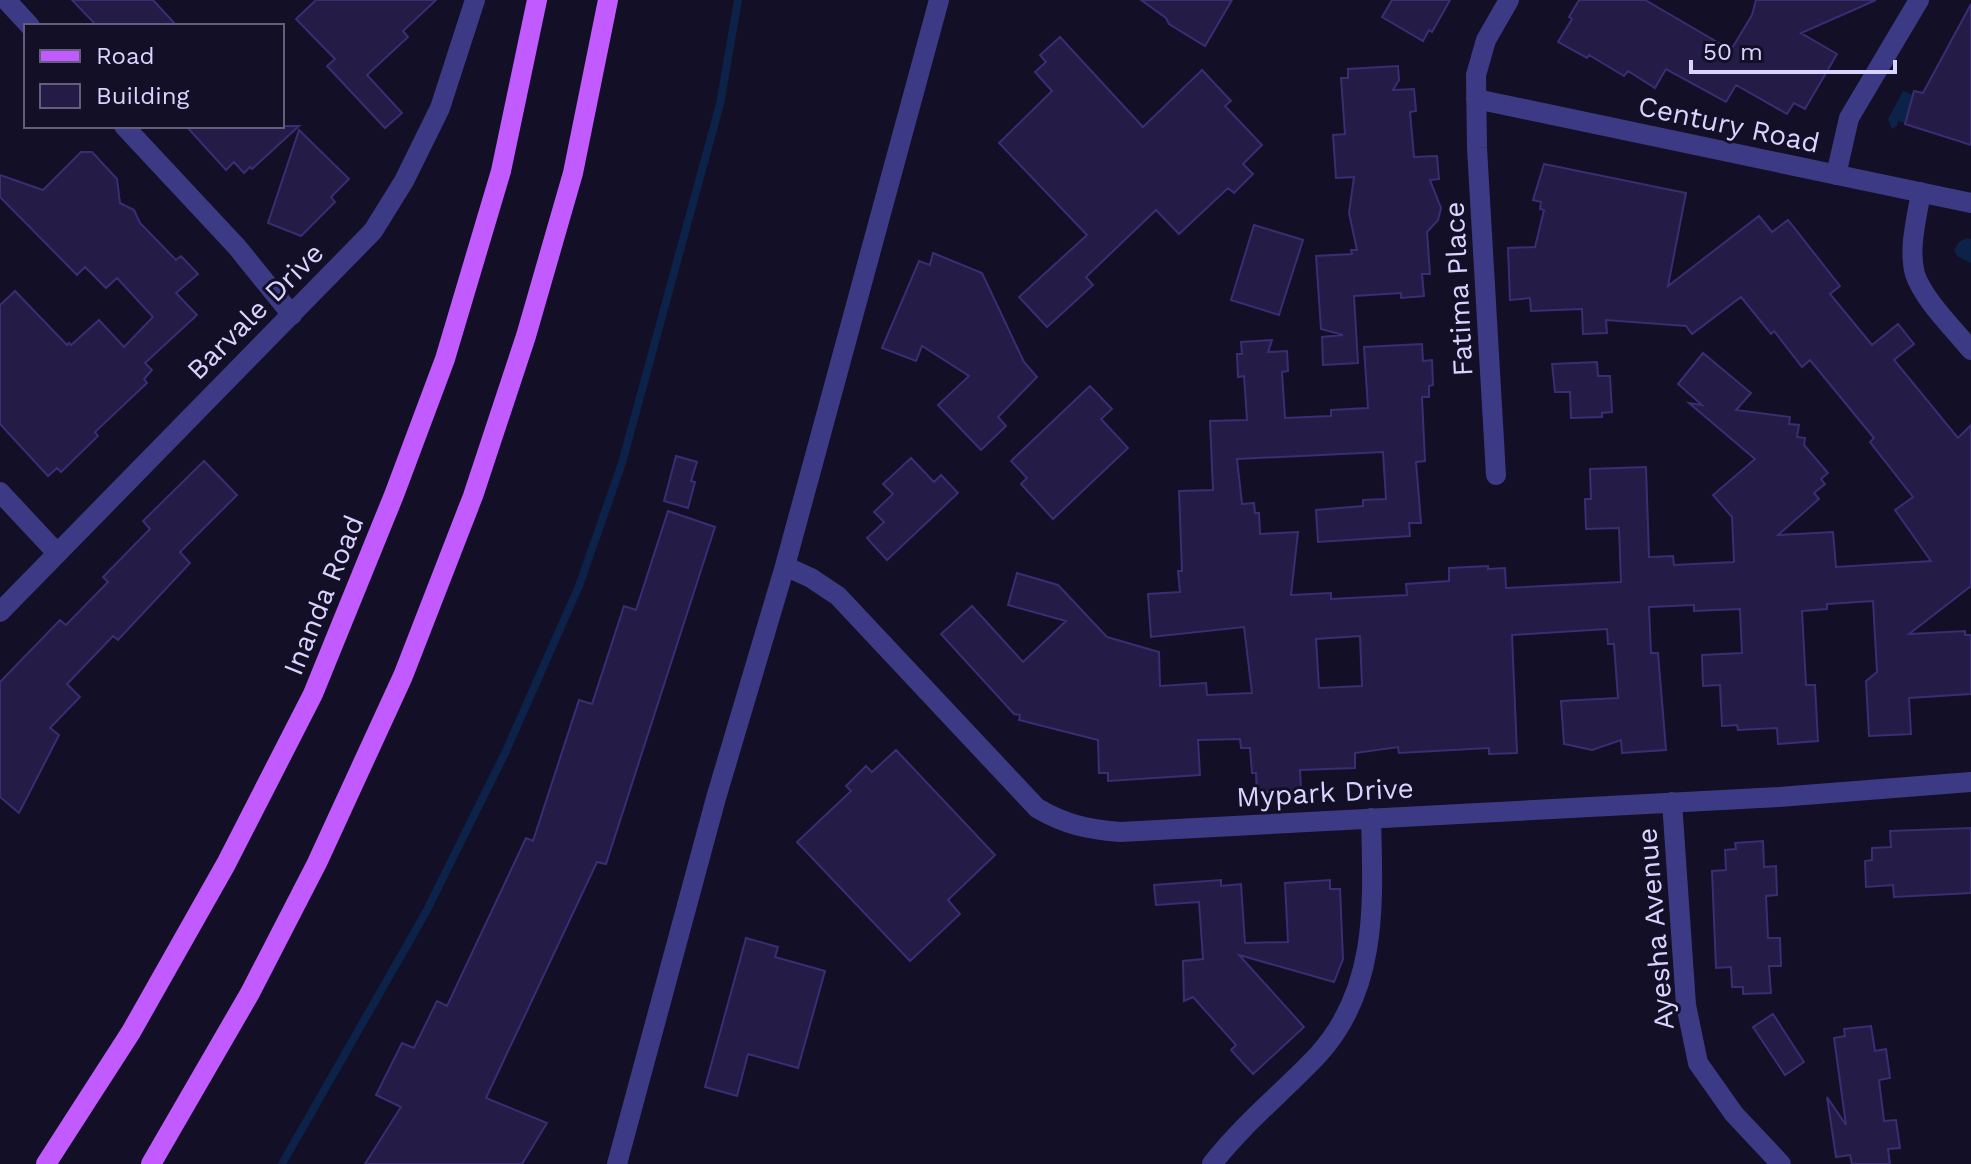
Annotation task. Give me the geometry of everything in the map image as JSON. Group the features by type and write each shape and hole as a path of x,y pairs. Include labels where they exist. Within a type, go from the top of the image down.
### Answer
{"main road":[{"name":"Inanda Road","path":"46,1164 131,1032 226,864 313,694 394,495 445,359 501,171 537,0"},
{"path":"151,1164 250,993 317,863 403,676 473,496 526,336 573,173 608,0"}],"street":[{"path":"6,0 28,24"},
{"name":"Barvale Drive","path":"0,612 373,231 404,181 440,108 475,0"},
{"path":"617,1164 716,798 785,566 939,0"},
{"name":"Fatima Place","path":"1496,475 1476,99 1480,55 1509,0"},
{"path":"1836,175 1849,118 1919,0"},
{"name":"Century Road","path":"1476,99 1971,203"},
{"path":"126,128 237,247 292,315"},
{"path":"1921,192 1913,258 1915,273 1928,296 1971,350"},
{"path":"0,492 56,552"},
{"name":"Mypark Drive","path":"785,566 838,596 1037,808 1062,822 1093,830 1120,832 1779,797 1971,782"},
{"name":"Ayesha Avenue","path":"1672,802 1686,1005 1698,1063 1734,1114 1781,1164"},
{"path":"1212,1164 1234,1135 1319,1053 1354,1001 1367,961 1373,909 1371,818"}],"water":[{"path":"1903,91 1913,95 1905,123 1898,121 1892,129 1888,119"},
{"path":"1971,239 1971,263 1957,256 1954,250 1959,242"}],"building":[{"path":"72,0 153,0 175,24 95,24"},
{"path":"316,0 436,0 403,31 408,37 367,75 402,113 385,128 327,66 335,59 296,19"},
{"path":"1141,0 1232,0 1205,46 1169,24 1166,18"},
{"path":"1392,0 1450,0 1432,32 1429,30 1423,41 1382,17"},
{"path":"1579,0 1645,0 1731,50 1752,15 1756,0 1876,0 1801,33 1837,54 1805,109 1794,103 1787,114 1736,85 1726,102 1666,69 1655,88 1628,71 1624,76 1589,55 1587,58 1558,42"},
{"path":"1971,4 1971,145 1905,124 1914,91 1923,93"},
{"path":"1060,37 1143,127 1202,70 1231,101 1225,106 1262,145 1243,164 1253,174 1234,193 1228,188 1179,234 1156,210 1086,277 1093,285 1047,327 1019,297 1087,235 999,143 1052,91 1035,72 1046,62 1040,55"},
{"path":"1398,66 1399,80 1393,90 1414,89 1416,111 1410,112 1414,157 1437,156 1439,179 1430,180 1441,208 1438,220 1427,232 1430,274 1422,274 1424,296 1401,298 1401,293 1354,296 1358,363 1323,365 1322,337 1343,335 1321,329 1316,256 1352,254 1351,250 1357,250 1349,213 1354,177 1336,178 1333,135 1345,134 1341,78 1348,78 1348,69"},
{"path":"299,126 252,169 250,167 244,173 234,162 226,170 188,128"},
{"path":"299,130 349,179 331,197 335,202 301,236 268,223"},
{"path":"81,152 92,152 117,179 120,203 134,210 140,223 176,260 181,256 198,274 176,293 197,315 145,363 152,370 144,379 147,383 95,432 98,436 61,472 57,468 48,476 0,424 0,305 15,291 67,345 71,345 99,320 124,347 153,317 117,278 106,288 85,267 77,275 0,197 0,175 43,190"},
{"path":"1544,164 1686,193 1668,286 1759,216 1772,232 1788,220 1840,286 1830,294 1872,345 1898,324 1914,344 1894,360 1958,438 1971,425 1971,586 1909,634 1965,631 1965,635 1971,635 1971,694 1909,698 1911,734 1869,736 1866,681 1877,672 1873,601 1827,604 1827,609 1802,611 1806,685 1815,685 1818,741 1778,744 1777,728 1738,730 1737,725 1722,726 1720,685 1703,686 1702,655 1742,653 1740,609 1694,611 1694,605 1649,607 1651,653 1658,653 1666,750 1622,753 1621,740 1592,750 1564,744 1561,701 1618,698 1614,644 1608,644 1607,629 1512,635 1517,753 1489,754 1489,748 1399,753 1398,747 1355,753 1355,768 1300,770 1301,791 1257,793 1250,748 1241,748 1240,739 1198,740 1200,775 1108,781 1108,773 1099,773 1098,740 1019,720 1020,715 1014,714 941,634 972,606 1023,662 1066,621 1008,605 1017,573 1058,585 1107,637 1159,652 1160,686 1206,683 1207,695 1252,693 1244,627 1151,637 1148,594 1180,592 1179,491 1213,490 1210,421 1247,420 1244,376 1238,377 1237,354 1242,354 1241,342 1272,340 1268,352 1287,351 1288,371 1282,372 1285,418 1331,416 1331,410 1368,408 1364,347 1422,344 1423,361 1432,360 1433,385 1429,386 1429,397 1422,397 1425,461 1416,462 1421,523 1409,523 1410,536 1318,542 1316,510 1363,506 1363,500 1386,499 1383,452 1237,459 1242,504 1254,503 1255,513 1259,513 1260,534 1298,532 1291,595 1331,593 1331,599 1407,595 1406,584 1449,581 1449,568 1488,566 1488,569 1505,568 1506,588 1621,582 1619,528 1586,529 1585,499 1591,499 1590,469 1646,467 1649,557 1673,556 1674,565 1734,562 1732,517 1713,495 1755,459 1689,403 1702,405 1678,384 1703,353 1751,393 1736,410 1790,417 1789,424 1799,425 1797,437 1805,438 1804,445 1828,473 1821,479 1825,484 1814,493 1819,499 1778,535 1833,532 1836,567 1931,561 1895,510 1913,497 1870,442 1874,438 1810,360 1802,367 1774,331 1771,334 1741,297 1692,334 1686,326 1606,320 1607,333 1583,334 1582,309 1531,311 1530,298 1510,300 1508,248 1535,247 1544,210 1540,209 1541,202 1533,200","holes":["1360,636 1362,686 1319,688 1316,639"]},
{"path":"1254,225 1303,240 1279,315 1231,300"},
{"path":"933,253 982,273 1024,362 1037,377 998,417 1006,426 981,450 938,405 969,376 922,346 916,361 882,348 919,261 930,265"},
{"path":"1597,362 1598,376 1610,376 1612,412 1602,413 1602,417 1571,418 1570,392 1555,392 1552,364"},
{"path":"1090,386 1112,409 1101,419 1128,448 1053,519 1021,484 1027,478 1011,461"},
{"path":"676,456 697,462 688,508 664,501"},
{"path":"911,458 934,482 941,475 958,493 887,560 867,538 884,522 874,512 893,494 883,484"},
{"path":"204,461 237,495 180,552 190,563 118,640 113,636 67,684 80,697 50,728 59,735 19,813 0,797 0,682 60,620 66,625 108,582 103,577 150,529 143,521"},
{"path":"668,511 715,527 606,864 597,862 486,1098 547,1123 522,1164 365,1164 401,1107 376,1095 402,1043 414,1048 437,1001 447,1006 526,838 533,841 579,700 592,704 624,606 636,610"},
{"path":"896,750 995,855 948,900 960,914 910,961 797,842 851,791 846,786 866,766 872,772"},
{"path":"1971,828 1971,893 1894,897 1893,885 1866,887 1865,861 1872,860 1872,848 1891,847 1890,831"},
{"path":"1763,841 1764,867 1776,866 1777,895 1766,896 1768,938 1780,938 1781,966 1769,966 1771,993 1743,994 1743,987 1732,987 1731,967 1716,968 1712,871 1726,870 1725,850 1736,849 1735,843"},
{"path":"1221,880 1221,886 1241,884 1245,943 1288,942 1285,883 1330,880 1330,889 1340,889 1343,959 1334,982 1239,955 1304,1027 1253,1074 1231,1050 1236,1045 1193,997 1184,1001 1183,961 1203,959 1199,902 1156,905 1154,885"},
{"path":"746,938 778,947 775,957 825,971 798,1068 748,1054 737,1096 705,1087"},
{"path":"1773,1014 1804,1062 1785,1075 1753,1027"},
{"path":"1871,1026 1875,1051 1886,1049 1890,1078 1879,1080 1884,1121 1896,1120 1900,1148 1888,1149 1890,1164 1852,1164 1850,1155 1836,1157 1827,1097 1846,1125 1834,1038 1845,1036 1844,1029"}],"waterway":[{"path":"282,1164 426,912 506,751 579,586 622,463 720,104 738,0"}]}
